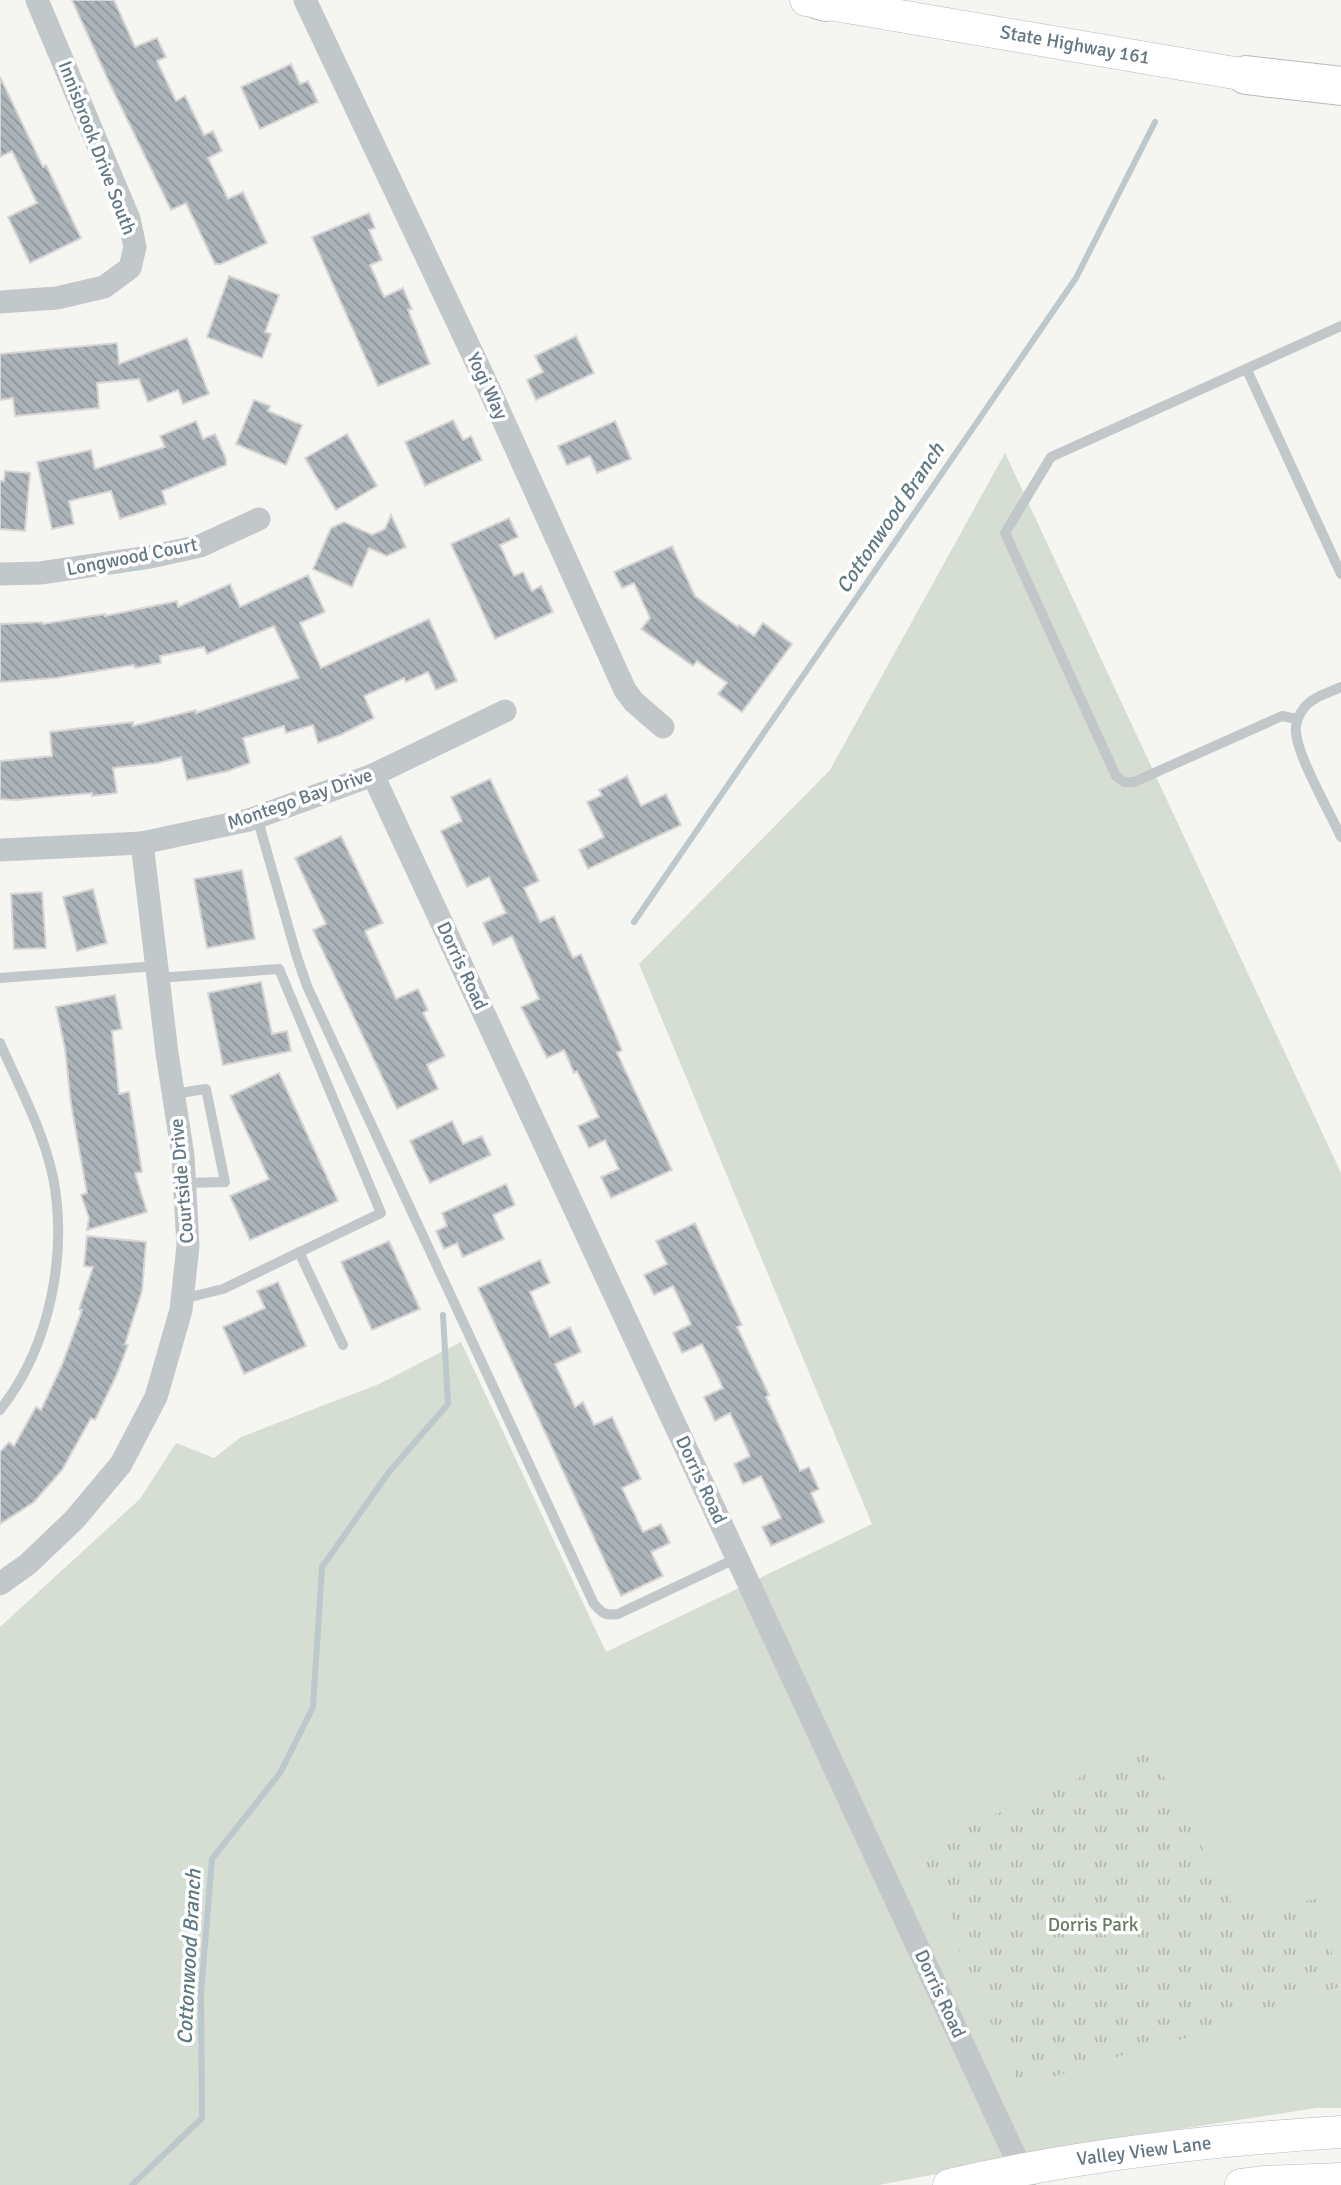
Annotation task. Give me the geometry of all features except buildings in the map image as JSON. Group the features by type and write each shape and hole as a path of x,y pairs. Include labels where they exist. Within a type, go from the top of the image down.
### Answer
{"highway":[{"path":"1246,75 1341,86"}],"main road":[{"name":"State Highway 161","path":"817,1 1246,75 1341,102"},
{"name":"Valley View Lane","path":"949,2185 1024,2177 1124,2152 1341,2132"},
{"path":"1241,2185 1341,2179"}],"street":[{"name":"Innisbrook Drive South","path":"0,302 57,298 104,287 130,268 135,247 129,219 37,0"},
{"name":"Yogi Way","path":"305,0 491,393 625,690 634,702 663,727"},
{"name":"Yogi Way","path":"322,35 324,0"},
{"name":"Longwood Court","path":"0,573 40,573 162,554 200,546 258,519"},
{"name":"Montego Bay Drive","path":"0,849 142,843 257,817 373,775 505,710"},
{"name":"Dorris Road","path":"373,775 1024,2177"},
{"name":"Courtside Drive","path":"0,1584 28,1564 75,1519 121,1464 156,1397 182,1299 188,1246 183,1156 142,843"}],"lane":[{"path":"1297,719 1282,716 1134,782 1124,782 1116,776 1005,533 1051,457 1341,326"},
{"path":"1247,370 1341,574"},
{"path":"1341,687 1304,706 1297,719 1296,733 1301,750 1341,837"},
{"path":"257,817 307,986 594,1604 602,1613 618,1614 737,1558"},
{"path":"0,978 279,969 381,1213 223,1289 182,1299"},
{"path":"0,1043 37,1126 53,1177 57,1225 56,1269 45,1322 29,1361 0,1410"},
{"path":"173,1094 206,1089 225,1182 184,1182"},
{"path":"299,1252 343,1345"}],"green space":[{"path":"1005,453 1341,1173 1341,2108 1316,2108 1129,2137 879,2185 0,2185 0,1627 140,1499 176,1443 214,1458 241,1437 379,1384 461,1342 606,1652 872,1524 639,964 830,770"},
{"name":"Dorris Park","path":"1147,1745 1238,1915 1320,1898 1339,1987 1155,2048 1020,2087 952,1935 958,1930 934,1874 927,1877 920,1864 911,1868 906,1854"}],"waterway":[{"name":"Cottonwood Branch","path":"634,922 1076,278 1155,122"},
{"name":"Cottonwood Branch","path":"132,2185 202,2118 201,1993 212,1859 280,1773 313,1707 322,1567 389,1472 448,1404 443,1315"}]}
